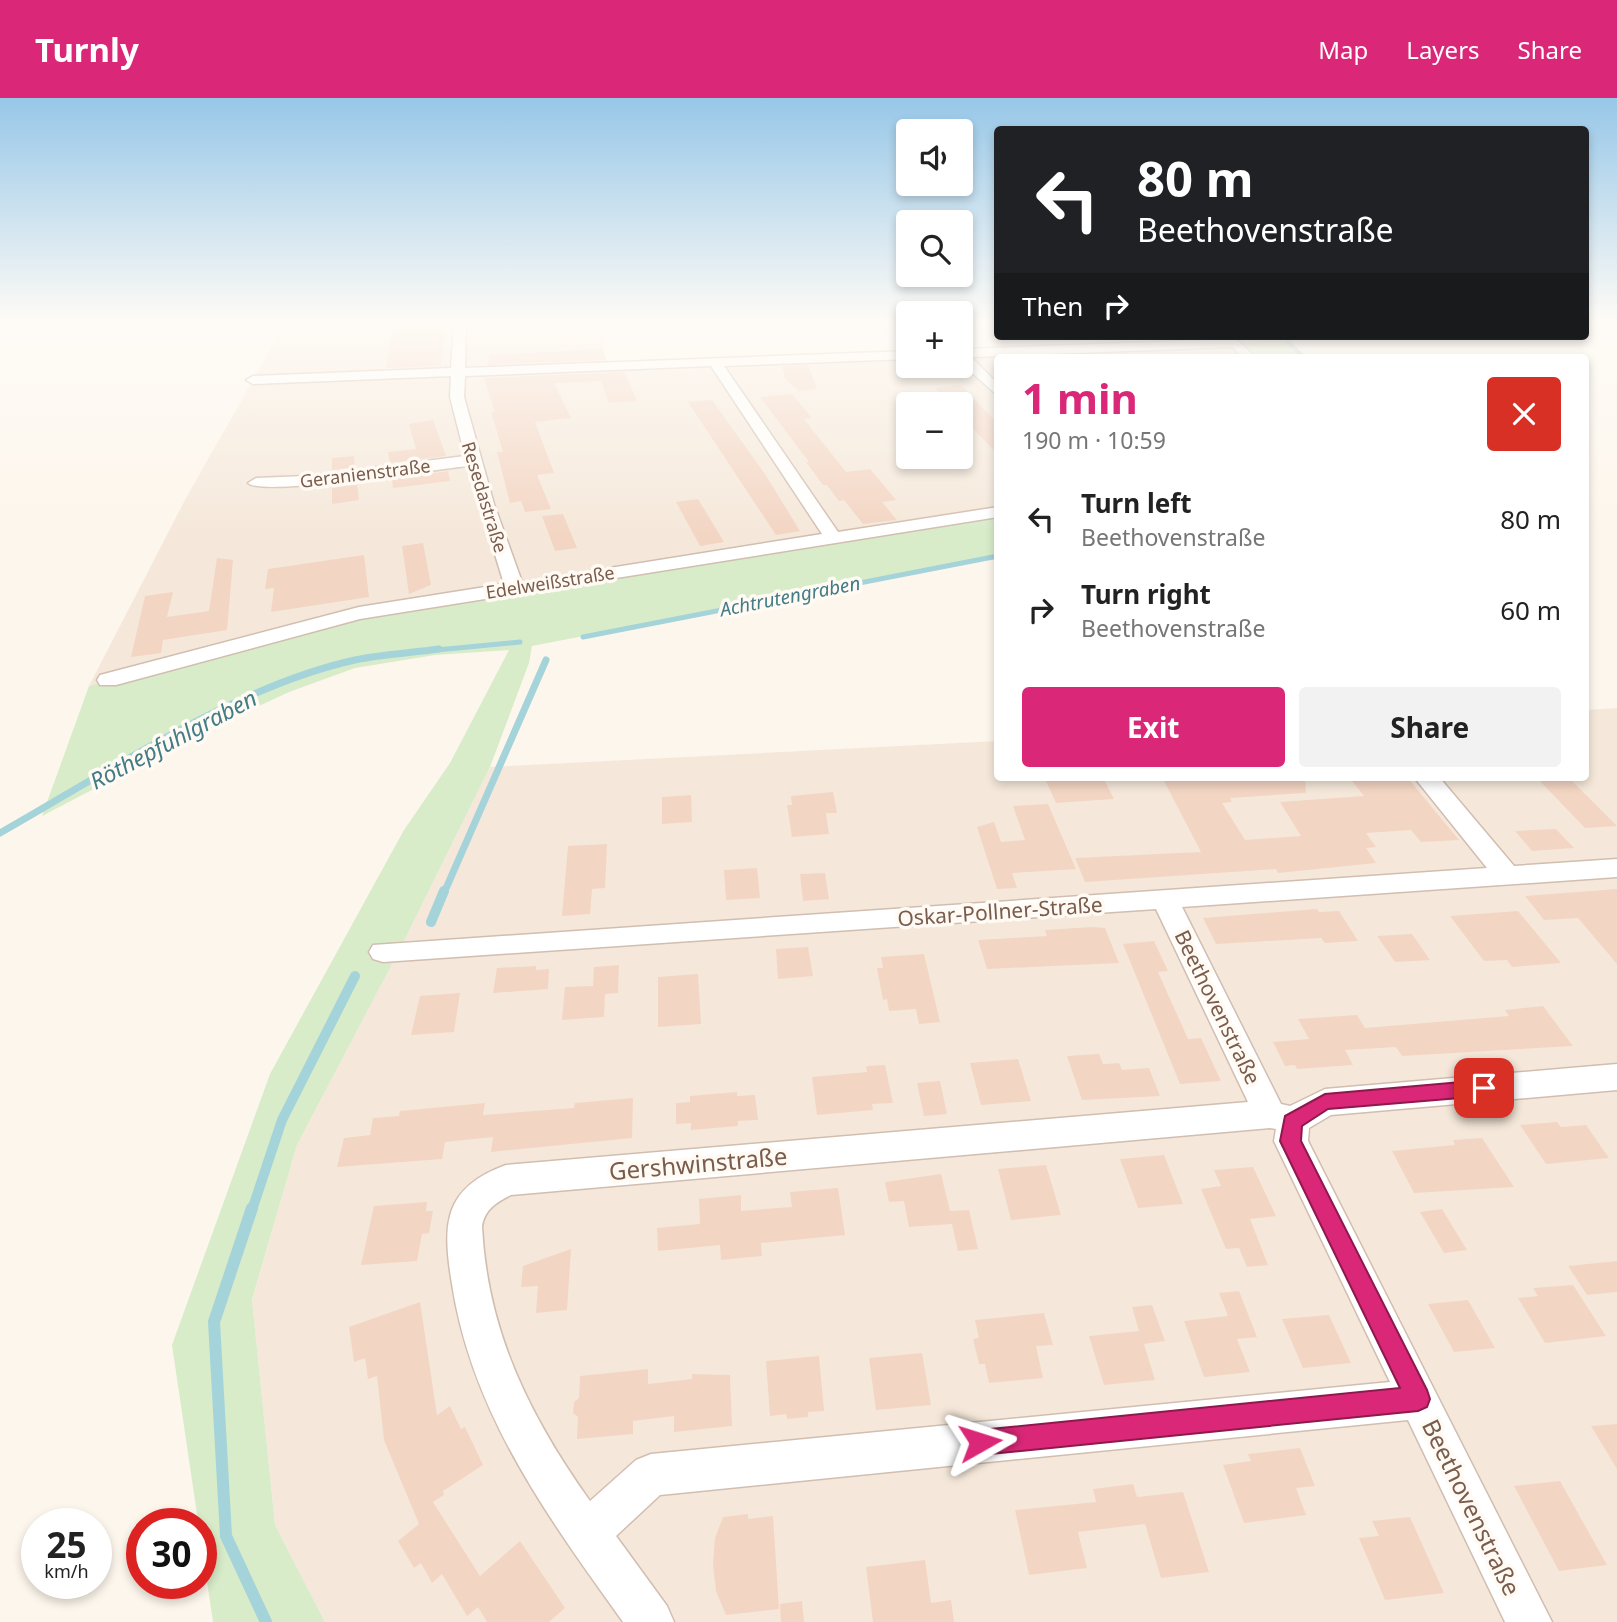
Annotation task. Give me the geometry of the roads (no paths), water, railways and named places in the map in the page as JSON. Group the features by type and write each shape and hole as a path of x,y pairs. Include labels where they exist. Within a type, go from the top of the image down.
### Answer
{"street":[{"name":"Resedastraße","path":"457,393 474,460 514,587"},
{"path":"736,393 834,539"},
{"name":"Geranienstraße","path":"256,483 306,481 474,460"},
{"name":"Edelweißstraße","path":"108,680 340,617 514,587 994,513"},
{"path":"1429,781 1508,876"},
{"name":"Oskar-Pollner-Straße","path":"383,952 1617,868"},
{"name":"Beethovenstraße","path":"1165,900 1282,1118 1530,1622"},
{"path":"1282,1118 1325,1102 1617,1077"},
{"name":"Gershwinstraße","path":"651,1622 550,1483 525,1443 487,1360 469,1282 463,1216 479,1193 506,1180 1282,1118"},
{"path":"587,1533 651,1475 1418,1399"}],"waterway":[{"name":"Achtrutengraben","path":"583,637 994,557"},
{"name":"Röthepfuhlgraben","path":"426,651 520,642"},
{"name":"Röthepfuhlgraben","path":"0,833 173,734 264,690 310,672 355,660 439,649"},
{"path":"444,893 546,660"},
{"path":"431,922 444,891"},
{"path":"252,1210 282,1120 355,976"},
{"path":"252,1208 214,1322 226,1536 266,1622"}]}
